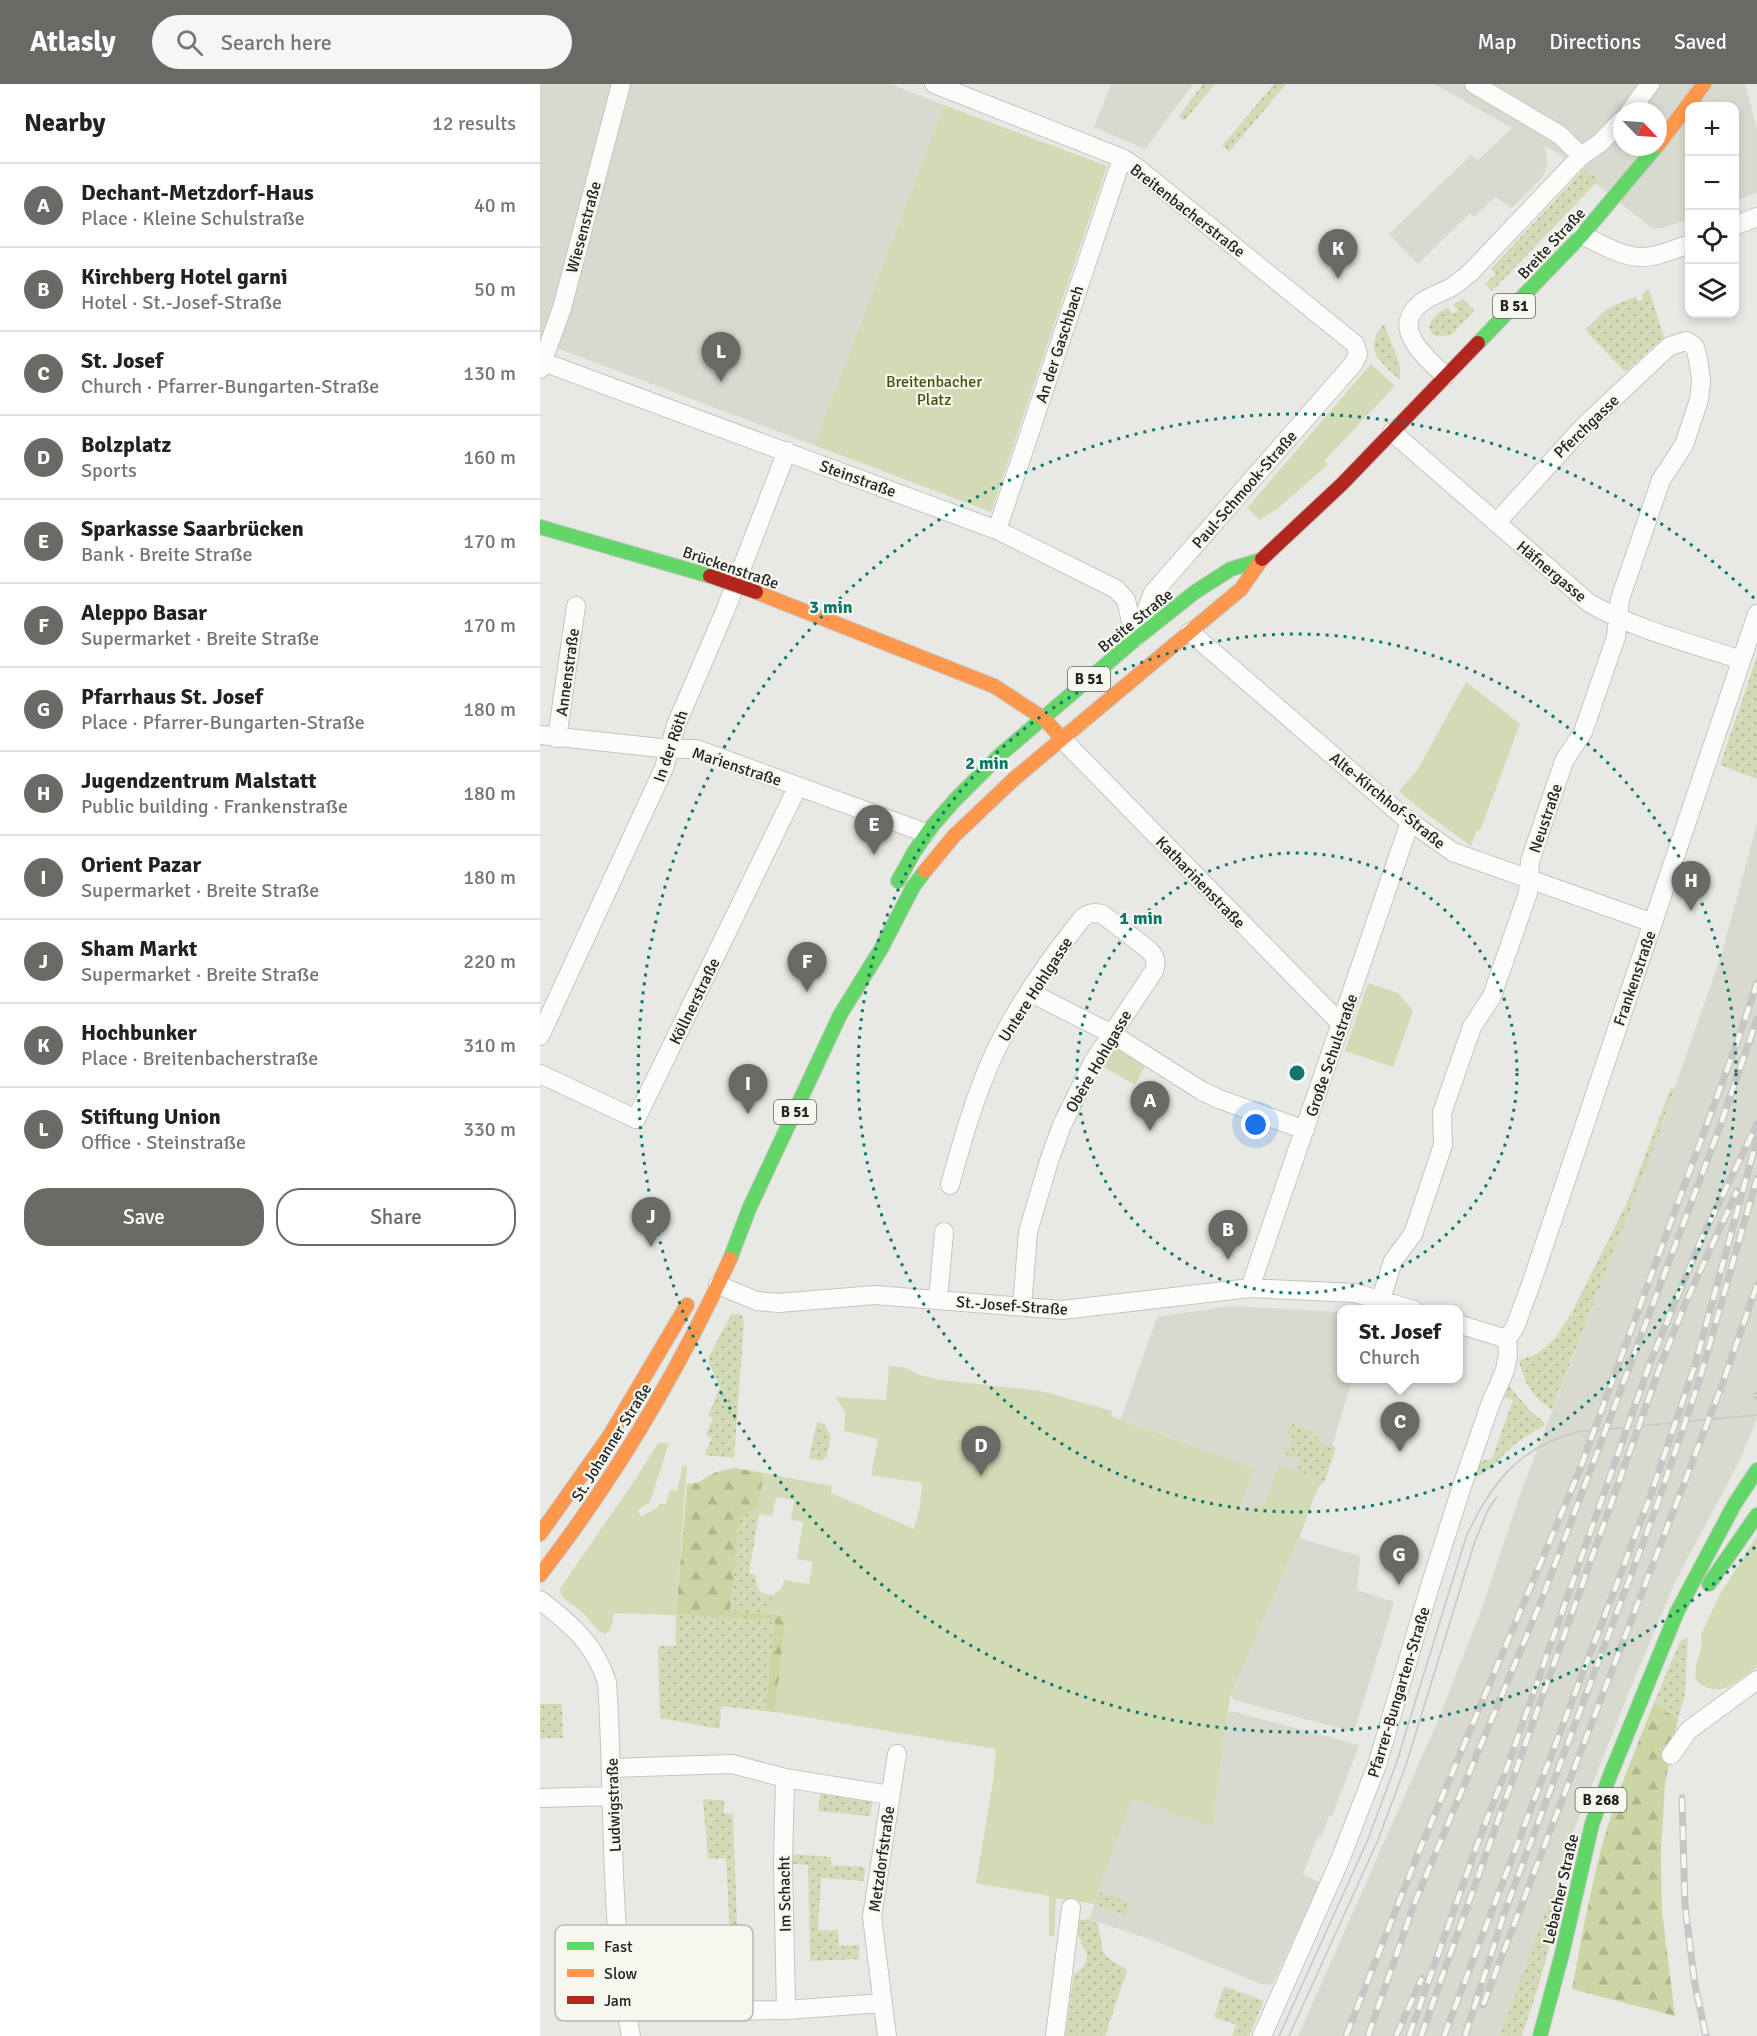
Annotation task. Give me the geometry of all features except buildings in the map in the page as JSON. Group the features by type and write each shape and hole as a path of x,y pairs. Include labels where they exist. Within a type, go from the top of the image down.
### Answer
{"main road":[{"name":"Breite Straße","path":"1667,133 1704,84"},
{"name":"Breite Straße","path":"840,1015 880,949 913,887 938,854 999,792 1241,589 1261,560 1327,500 1582,235 1649,156"},
{"name":"Brückenstraße","path":"540,527 710,576 981,680 1011,696 1043,718 1062,739"},
{"name":"Breite Straße","path":"894,891 909,859 926,832 975,778 1135,639 1209,582 1233,568 1261,560"},
{"name":"Breite Straße","path":"720,1248 749,1209 840,1015 879,923"},
{"name":"Breite Straße","path":"700,1322 711,1281 744,1230 749,1209"},
{"name":"St. Johanner Straße","path":"540,1534 610,1435 693,1295"},
{"name":"St. Johanner Straße","path":"540,1575 629,1450 700,1322"},
{"name":"Lebacher Straße","path":"1540,2036 1562,1954 1592,1824 1677,1612 1718,1534 1757,1470"},
{"name":"B 268","path":"1727,1559 1736,1534 1757,1499"},
{"name":"Lebacher Straße","path":"1660,1652 1757,1515"}],"street":[{"name":"Wiesenstraße","path":"542,365 562,308 621,84"},
{"name":"Breitenbacherstraße","path":"933,84 1122,158 1354,344"},
{"path":"1474,84 1560,135 1581,156"},
{"path":"1637,102 1650,84"},
{"path":"1445,376 1417,348 1410,335 1409,323 1412,313 1421,303 1451,287 1470,273 1581,156 1600,143 1613,129"},
{"name":"An der Gaschbach","path":"997,530 1122,158"},
{"path":"1739,224 1757,217"},
{"path":"1582,235 1628,255 1640,257 1656,255 1685,245"},
{"name":"Pferchgasse","path":"1496,523 1583,427 1669,347 1686,341"},
{"name":"Neustraße","path":"1381,1299 1393,1261 1413,1234 1443,1144 1442,1113 1472,1027 1492,996 1528,893 1530,861 1564,761 1583,732 1616,637 1620,599 1661,480 1683,445 1699,400 1700,365 1693,345 1686,341"},
{"name":"Paul-Schmook-Straße","path":"1135,639 1154,593 1354,363 1358,354 1354,344"},
{"name":"Steinstraße","path":"542,365 997,530 1116,589 1126,600 1135,639"},
{"name":"Häfnergasse","path":"1392,432 1589,603 1617,617 1741,660"},
{"name":"In der Röth","path":"540,1036 657,784 670,749 675,725 725,611 787,452"},
{"name":"Annenstraße","path":"548,736 576,606"},
{"name":"Frankenstraße","path":"1507,1339 1515,1327 1531,1284 1757,614"},
{"name":"Alte-Kirchhof-Straße","path":"1190,632 1410,822 1453,852 1653,923"},
{"name":"Marienstraße","path":"548,736 670,749 696,749 926,832"},
{"name":"Katharinenstraße","path":"1062,739 1341,1024"},
{"name":"Köllnerstraße","path":"540,1074 636,1119 798,786"},
{"name":"Große Schulstraße","path":"1250,1288 1410,822"},
{"name":"Untere Hohlgasse","path":"950,1185 960,1148 994,1054 1029,992 1084,916 1094,912 1102,914"},
{"name":"Obere Hohlgasse","path":"1022,1307 1029,1232 1049,1161 1074,1098 1112,1034 1154,971 1156,963 1155,956 1149,950 1102,914"},
{"path":"1029,992 1112,1034 1210,1095 1305,1130"},
{"path":"938,1300 944,1232"},
{"name":"St.-Josef-Straße","path":"711,1281 757,1301 779,1302 875,1295 1062,1310 1250,1288 1355,1293 1399,1305"},
{"path":"1463,1326 1507,1339"},
{"name":"Pfarrer-Bungarten-Straße","path":"1262,2036 1336,1869 1374,1774 1462,1486 1490,1405 1505,1370 1507,1339"},
{"name":"Ludwigstraße","path":"540,1600 585,1640 602,1666 607,1682 618,1925"},
{"path":"1671,1755 1689,1730 1757,1680"},
{"name":"Metzdorfstraße","path":"887,2036 872,1917 897,1754"},
{"path":"611,1768 732,1764 785,1778 890,1795"},
{"name":"Im Schacht","path":"785,1778 783,1864 786,2010"},
{"path":"540,1798 612,1796"},
{"path":"1055,2036 1071,1908"},
{"path":"753,2010 882,2003"},
{"name":"Ludwigstraße","path":"628,2021 631,2036"}],"shaded area":[{"path":"540,84 890,84 944,105 814,445 541,342 540,344"},
{"path":"1111,84 1193,84 1145,149 1094,127"},
{"path":"1434,84 1745,84 1757,129 1757,193 1739,200 1739,102 1685,102 1685,220 1663,228 1652,228 1544,145 1548,161 1545,172 1512,208 1495,197 1474,217 1470,213 1418,264 1389,234 1471,155 1478,160 1512,128"},
{"path":"1757,824 1757,1419 1739,1462 1676,1580 1631,1687 1573,1833 1527,1967 1500,2036 1298,2036 1436,1725 1481,1611 1521,1492 1651,1156 1721,956"},
{"path":"1232,1306 1337,1312 1337,1383 1351,1383 1329,1457 1264,1507 1249,1514 1239,1511 1253,1468 1121,1419 1157,1317"},
{"path":"1299,1538 1360,1556 1357,1590 1394,1602 1354,1732 1234,1700 1231,1695"},
{"path":"1231,1711 1359,1745 1332,1816 1329,1816 1322,1836 1318,1835 1303,1875 1320,1882 1272,1985 1261,1984 1158,1942 1089,1919 1132,1798 1213,1827 1227,1714"}],"green space":[{"path":"1203,84 1215,84 1184,121 1179,116"},
{"path":"1274,84 1286,84 1229,152 1222,146"},
{"name":"Breitenbacher Platz","path":"944,105 1107,166 991,512 814,445"},
{"path":"1584,169 1599,180 1492,291 1485,284 1496,274 1491,269"},
{"path":"1649,290 1664,337 1625,372 1585,330 1608,308 1636,296 1638,301 1643,299 1642,294"},
{"path":"1463,299 1475,311 1452,334 1438,337 1432,334 1429,327 1434,317 1447,308 1453,314 1458,310 1453,305"},
{"path":"1384,324 1400,365 1400,380 1380,361 1374,348 1374,341"},
{"path":"1371,364 1395,386 1324,461 1328,464 1324,468 1278,508 1260,520 1247,508"},
{"path":"1757,657 1757,779 1720,765"},
{"path":"1466,682 1520,724 1480,831 1477,830 1471,846 1399,791 1418,769"},
{"path":"1368,983 1398,993 1413,1011 1393,1067 1345,1051"},
{"path":"1114,1045 1146,1064 1135,1085 1102,1066"},
{"path":"1671,1088 1674,1089 1651,1156 1552,1410 1530,1389 1523,1376 1519,1360 1537,1354 1555,1338 1571,1314 1626,1205"},
{"path":"731,1315 742,1316 744,1322 734,1458 704,1455 712,1438 706,1435 713,1418 708,1416 720,1387 709,1363 709,1356"},
{"path":"889,1366 903,1367 920,1375 940,1380 1041,1391 1112,1411 1111,1416 1254,1468 1239,1510 1249,1514 1253,1503 1264,1507 1279,1465 1321,1479 1299,1538 1231,1695 1213,1827 1132,1799 1094,1904 1056,1898 1054,1936 1049,1936 1049,1896 976,1883 993,1782 996,1749 775,1712 786,1616 765,1614 773,1595 782,1588 784,1580 809,1584 813,1562 797,1559 803,1522 791,1520 794,1500 776,1497 772,1516 759,1514 758,1507 764,1473 832,1486 831,1493 914,1529 920,1507 922,1483 871,1475 878,1439 844,1431 845,1413 836,1397 886,1400"},
{"path":"1506,1382 1530,1411 1544,1422 1544,1426 1515,1444 1483,1474 1470,1479 1477,1462 1492,1459 1513,1400 1500,1396"},
{"path":"817,1422 824,1424 831,1436 827,1456 821,1461 809,1458"},
{"path":"1292,1424 1313,1432 1323,1444 1336,1447 1325,1481 1313,1492 1279,1465 1297,1471 1301,1460 1281,1453 1284,1445 1290,1447 1293,1439 1287,1436"},
{"path":"658,1443 669,1443 650,1502 638,1510 641,1517 658,1507 659,1504 666,1504 670,1490 677,1491 683,1466 687,1466 676,1615 614,1613 611,1628 606,1634 602,1633 564,1598 559,1590"},
{"path":"734,1468 764,1473 758,1507 740,1517 730,1610 786,1616 775,1712 765,1711 775,1620 676,1615 687,1484 697,1483 716,1472"},
{"path":"758,1507 759,1514 749,1573 756,1575 756,1583 761,1593 773,1595 765,1614 730,1610 740,1517"},
{"path":"1757,1536 1757,1667 1727,1687 1712,1689 1696,1680 1696,1668 1702,1645 1701,1635 1720,1594"},
{"path":"676,1615 775,1620 765,1711 721,1706 720,1729 660,1718 658,1646 676,1646"},
{"path":"1688,1637 1685,1695 1678,1719 1654,1703 1680,1641"},
{"path":"1654,1703 1678,1719 1665,1784 1661,1852 1662,1911 1675,2016 1572,1989 1591,1890 1606,1832 1622,1783"},
{"path":"540,1704 562,1704 563,1738 540,1738"},
{"path":"821,1791 873,1799 870,1816 818,1811"},
{"path":"703,1799 724,1800 724,1813 733,1814 737,1925 729,1925 726,1858 708,1859"},
{"path":"792,1854 831,1857 831,1865 865,1867 864,1881 821,1878 818,1930 838,1930 839,1946 859,1945 859,1959 810,1961 808,1865 791,1864"},
{"path":"1557,1881 1559,1893 1553,1933 1522,2036 1500,2036"},
{"path":"1099,1892 1130,1903 1126,1916 1094,1904"},
{"path":"1089,1919 1098,1924 1103,1952 1127,1970 1105,2036 1065,2036 1074,1974 1082,1968 1087,1957 1076,1928 1079,1920"},
{"path":"1224,1986 1264,2001 1249,2036 1232,2036 1236,2025 1214,2017"}],"tram line":[{"path":"1279,2036 1369,1837 1397,1761 1466,1537 1485,1500 1496,1485 1522,1458 1556,1439 1577,1432 1757,1415"},
{"path":"1289,2036 1378,1840 1406,1765 1475,1541 1489,1508 1497,1497"}],"railway":[{"path":"1346,2036 1415,1861 1578,1474 1757,983"},
{"path":"1368,2036 1413,1907 1540,1604 1719,1129 1757,1019"},
{"path":"1409,2036 1508,1765 1650,1363 1701,1240 1757,1124"},
{"path":"1444,2036 1650,1497 1695,1365 1757,1139"},
{"path":"1465,2036 1505,1911 1656,1508 1700,1378 1757,1178"},
{"path":"1421,2036 1661,1364 1685,1304 1737,1191"},
{"path":"1483,2005 1722,1385 1757,1285"},
{"path":"1682,1798 1685,1906 1695,1985 1706,2036"},
{"path":"1396,2036 1422,1978"}],"traffic: fast":[{"path":"1478,343 1582,235 1648,156"},
{"path":"540,527 710,576"},
{"path":"898,881 914,852 933,825 1001,754 1137,638 1195,592 1231,569 1261,560"},
{"path":"730,1259 749,1209 840,1015 881,949 913,887 925,871"},
{"path":"1540,2036 1562,1954 1592,1824 1609,1778 1677,1612 1734,1505 1757,1470"},
{"path":"1709,1584 1757,1515"}],"traffic: slow":[{"path":"1667,133 1704,84"},
{"path":"925,871 954,836 1014,779 1241,589 1262,559"},
{"path":"756,592 994,686 1043,718 1057,733"},
{"path":"540,1575 568,1538 644,1423 689,1342 730,1259"},
{"path":"540,1534 610,1435 687,1305"}],"traffic: jam":[{"path":"1262,559 1342,484 1478,343"},
{"path":"710,576 756,592"}],"place":[{"name":"Hochbunker","path":"1338,279"},
{"name":"Stiftung Union","path":"721,382"},
{"name":"Sparkasse Saarbrücken","path":"874,855"},
{"name":"Jugendzentrum Malstatt","path":"1691,911"},
{"name":"Aleppo Basar","path":"807,992"},
{"name":"Orient Pazar","path":"748,1114"},
{"name":"Dechant-Metzdorf-Haus","path":"1150,1131"},
{"name":"Sham Markt","path":"651,1247"},
{"name":"Kirchberg Hotel garni","path":"1228,1260"},
{"name":"St. Josef","path":"1400,1452"},
{"name":"Bolzplatz","path":"981,1476"},
{"name":"Pfarrhaus St. Josef","path":"1399,1585"}]}
